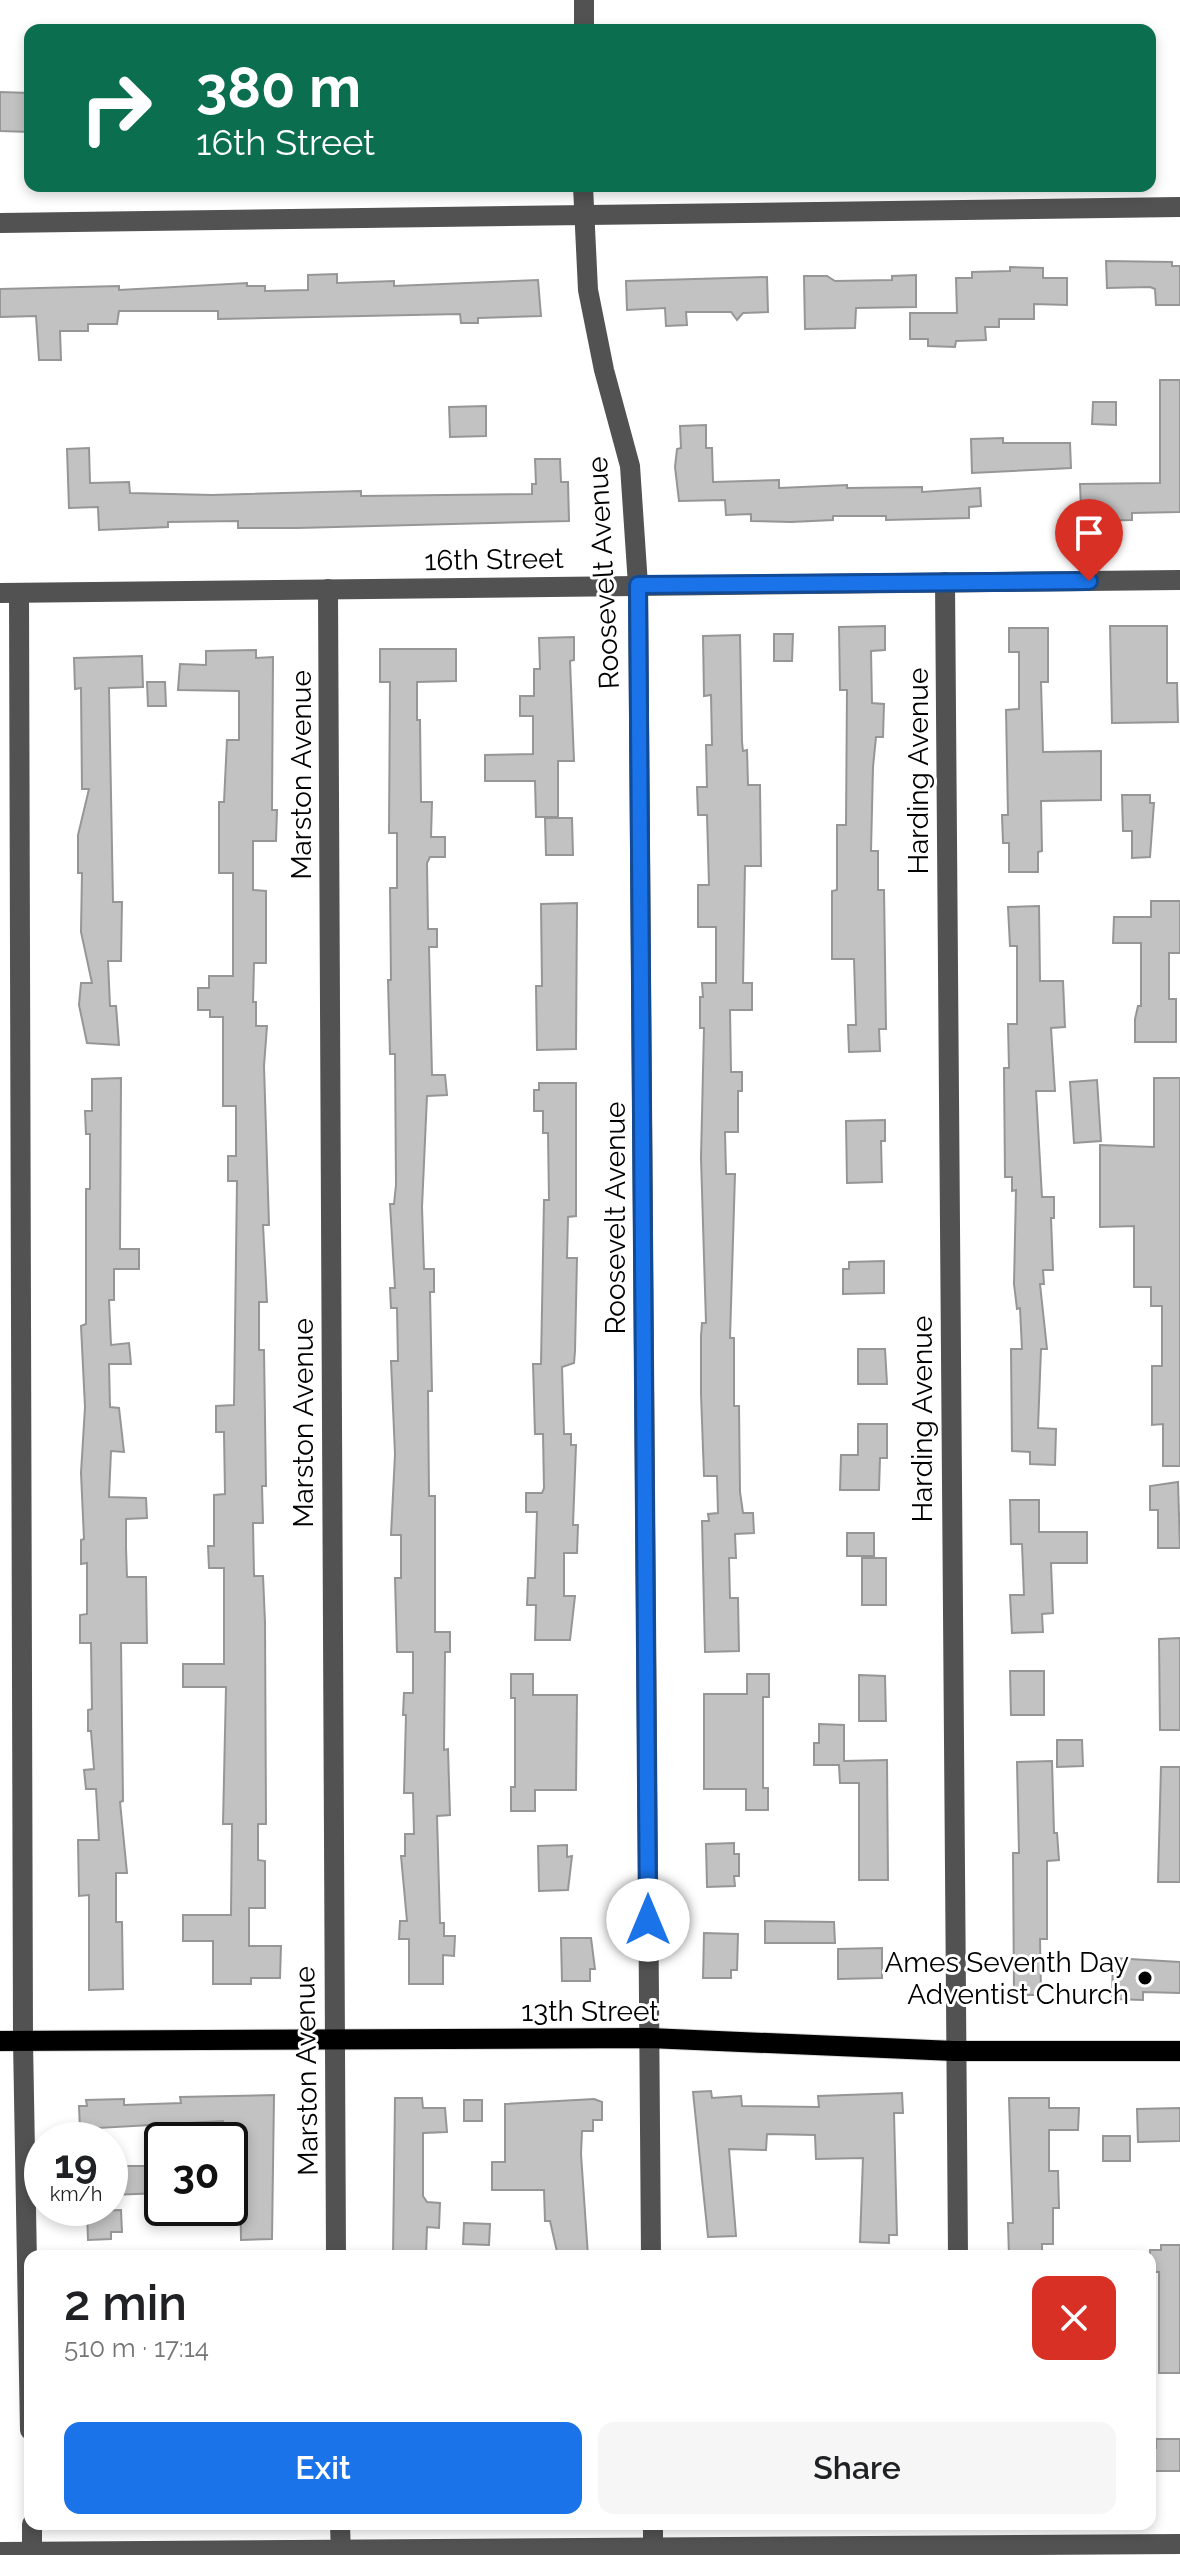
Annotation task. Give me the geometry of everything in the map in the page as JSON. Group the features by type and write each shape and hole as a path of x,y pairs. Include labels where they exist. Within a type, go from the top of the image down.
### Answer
{"main road":[{"name":"13th Street","path":"0,2041 649,2038 954,2051 1180,2051"}],"street":[{"path":"584,0 584,24"},
{"name":"Roosevelt Avenue","path":"583,192 588,290 604,370 630,466 638,585 651,2250"},
{"path":"0,223 1180,207"},
{"name":"16th Street","path":"9,593 1180,580"},
{"name":"Harding Avenue","path":"945,582 958,2250"},
{"name":"Marston Avenue","path":"328,589 336,2250"},
{"path":"9,593 27,2250"},
{"path":"32,2530 32,2553"},
{"path":"340,2530 341,2552"},
{"path":"653,2530 653,2551"},
{"path":"0,2552 653,2551 962,2541 1180,2544"}],"building":[{"path":"0,92 24,93 24,132 0,131"},
{"path":"1106,261 1172,262 1172,266 1180,266 1180,305 1156,305 1155,289 1150,287 1107,288"},
{"path":"1010,267 1043,268 1043,278 1067,278 1067,305 1034,304 1034,319 999,319 999,327 985,327 986,340 956,341 955,347 928,346 928,339 910,339 910,313 957,313 956,278 972,278 972,272 1010,271"},
{"path":"337,274 337,283 394,281 394,286 538,280 541,316 478,318 478,323 461,323 460,314 218,319 218,311 119,311 117,324 88,324 88,331 60,331 61,360 39,360 36,316 0,317 0,289 119,286 119,290 247,283 247,286 265,286 265,291 308,290 308,275"},
{"path":"916,275 916,307 856,308 855,328 805,329 804,276 827,276 835,281 892,280 892,276"},
{"path":"767,277 768,312 743,313 737,320 731,312 686,312 687,325 666,326 665,308 627,310 626,281"},
{"path":"1160,380 1180,380 1180,512 1132,513 1132,520 1093,521 1093,508 1081,508 1080,484 1160,483"},
{"path":"1093,402 1116,402 1116,425 1092,424"},
{"path":"486,406 486,436 450,437 449,407"},
{"path":"706,425 706,448 712,448 713,482 779,480 779,488 847,485 847,488 922,487 922,492 980,488 981,506 969,507 969,518 886,520 886,516 833,516 833,520 791,522 751,521 751,514 726,515 725,500 679,501 675,467 677,449 681,448 680,426"},
{"path":"1003,438 1003,443 1070,443 1071,468 972,473 971,439"},
{"path":"89,448 90,483 129,482 130,493 212,495 361,491 361,496 532,494 532,484 536,484 535,459 560,459 561,482 568,482 569,521 297,528 238,528 238,521 168,522 168,527 99,530 98,507 69,508 67,449"},
{"path":"885,626 885,650 871,651 872,703 884,704 883,737 876,737 873,767 871,851 878,851 878,890 884,890 886,1029 879,1029 880,1051 849,1052 848,1025 856,1025 854,959 832,959 832,891 837,890 837,825 846,825 847,690 840,690 839,627"},
{"path":"1110,626 1167,626 1167,683 1177,683 1178,722 1112,723"},
{"path":"1009,628 1048,628 1048,682 1041,682 1043,752 1101,751 1101,800 1041,801 1042,851 1038,852 1038,872 1009,872 1009,843 1003,843 1002,815 1008,815 1006,710 1019,709 1019,652 1009,652"},
{"path":"774,634 793,634 792,661 774,661"},
{"path":"740,635 742,742 743,751 747,750 748,785 760,785 761,866 745,866 743,983 752,983 752,1010 730,1010 731,1072 742,1072 742,1091 738,1091 738,1132 725,1132 726,1174 735,1174 730,1338 734,1338 734,1406 739,1406 740,1492 743,1513 753,1513 754,1533 735,1534 736,1558 729,1558 730,1598 738,1598 739,1651 705,1652 702,1521 709,1521 708,1514 718,1513 717,1476 704,1476 701,1394 701,1336 702,1323 706,1323 701,1158 704,1028 700,1028 700,997 703,997 702,983 716,983 716,927 698,927 698,885 709,885 707,815 698,815 697,787 707,787 706,745 712,745 711,695 704,696 703,636"},
{"path":"574,637 574,660 570,661 574,761 558,761 558,817 536,817 535,781 485,781 485,755 533,754 533,716 520,716 520,696 534,696 534,669 540,669 539,638"},
{"path":"380,649 456,649 456,681 417,682 421,802 432,802 431,837 445,837 445,857 430,857 427,863 428,929 437,929 437,947 429,947 432,1075 445,1075 447,1095 427,1096 422,1207 424,1269 434,1269 434,1292 430,1292 432,1391 428,1391 429,1496 435,1496 435,1632 450,1632 450,1652 445,1652 444,1750 448,1749 450,1815 437,1816 440,1923 444,1923 444,1936 455,1936 454,1956 443,1955 443,1984 409,1984 409,1939 399,1939 400,1921 407,1921 401,1856 405,1856 405,1834 414,1834 413,1793 404,1793 406,1715 403,1715 404,1693 413,1693 413,1652 397,1652 395,1578 401,1578 401,1535 391,1535 395,1454 391,1361 398,1361 397,1308 391,1308 390,1288 395,1288 390,1204 394,1204 396,1185 395,1054 390,1054 388,980 391,980 390,888 397,888 397,833 389,833 390,682 380,682"},
{"path":"256,650 256,658 273,657 272,810 277,810 276,841 253,841 253,890 266,891 266,963 254,963 253,1002 256,1002 256,1026 267,1026 264,1066 269,1225 263,1225 267,1302 259,1302 259,1350 264,1350 266,1486 262,1486 263,1523 253,1523 254,1576 263,1576 265,1622 266,1824 258,1824 258,1860 265,1861 265,1908 249,1908 249,1946 281,1946 280,1978 251,1978 251,1984 213,1984 213,1941 183,1941 183,1915 231,1915 232,1824 223,1824 226,1687 183,1687 183,1664 224,1664 224,1568 209,1568 208,1546 214,1546 214,1495 225,1494 224,1432 216,1432 216,1406 234,1405 237,1181 228,1181 228,1156 236,1156 236,1106 223,1106 223,1017 210,1017 210,1010 198,1010 198,988 209,988 209,976 233,976 233,873 219,873 219,802 224,802 227,740 239,740 239,691 178,690 180,664 206,665 206,651"},
{"path":"142,656 143,687 109,688 113,902 122,902 121,961 108,961 110,1006 116,1006 119,1045 87,1043 79,1005 81,983 92,983 81,932 82,873 78,873 78,835 89,789 82,789 81,688 75,689 74,658"},
{"path":"147,682 165,682 166,706 148,706"},
{"path":"1122,795 1150,795 1150,803 1154,803 1150,857 1132,858 1132,831 1123,831"},
{"path":"545,818 572,818 573,855 546,855"},
{"path":"1151,901 1180,901 1180,953 1169,953 1169,999 1176,999 1176,1042 1135,1042 1135,1019 1138,1006 1141,1006 1141,943 1113,943 1114,917 1151,917"},
{"path":"577,903 576,1049 537,1050 536,986 542,986 541,904"},
{"path":"1039,906 1040,981 1063,981 1065,1027 1051,1028 1055,1091 1036,1091 1042,1197 1054,1197 1054,1218 1051,1218 1053,1270 1043,1270 1044,1284 1040,1284 1047,1349 1041,1349 1038,1428 1056,1429 1055,1465 1030,1464 1030,1452 1012,1451 1011,1349 1022,1349 1020,1308 1017,1309 1014,1284 1016,1190 1012,1191 1012,1177 1005,1177 1004,1068 1009,1068 1008,1024 1017,1024 1017,946 1010,946 1008,907"},
{"path":"121,1078 120,1249 139,1249 139,1269 114,1269 114,1300 109,1300 111,1345 129,1343 131,1364 109,1364 110,1407 119,1408 124,1452 111,1451 109,1497 146,1498 147,1518 126,1519 126,1548 127,1577 146,1577 147,1643 121,1643 123,1801 120,1802 127,1873 116,1873 116,1922 122,1922 123,1989 89,1990 89,1895 79,1896 78,1840 99,1840 96,1789 86,1789 84,1770 94,1769 91,1731 88,1731 88,1710 92,1709 91,1643 80,1643 80,1615 87,1614 87,1563 81,1564 85,1407 81,1326 86,1324 86,1189 90,1189 90,1134 86,1134 85,1111 92,1111 92,1079"},
{"path":"1154,1078 1180,1078 1180,1466 1163,1466 1163,1424 1152,1425 1152,1366 1162,1366 1162,1306 1151,1306 1151,1287 1134,1287 1134,1226 1100,1227 1100,1145 1154,1147"},
{"path":"1097,1080 1101,1141 1074,1143 1070,1082"},
{"path":"539,1083 576,1083 576,1216 568,1217 567,1258 577,1258 575,1351 574,1363 562,1367 564,1434 571,1434 571,1445 576,1445 573,1525 578,1525 577,1553 564,1553 564,1596 575,1596 570,1640 535,1640 536,1605 527,1605 528,1578 535,1578 537,1512 526,1512 526,1493 542,1493 544,1488 543,1434 535,1434 533,1364 541,1364 544,1200 549,1200 548,1133 543,1133 543,1111 534,1111 534,1090 539,1090"},
{"path":"885,1120 885,1141 881,1141 882,1182 847,1183 846,1121"},
{"path":"884,1261 884,1293 843,1294 843,1269 849,1269 849,1262"},
{"path":"858,1349 885,1349 887,1384 858,1384"},
{"path":"858,1424 887,1424 887,1458 880,1458 879,1490 840,1490 841,1455 858,1455"},
{"path":"1178,1482 1180,1548 1158,1548 1158,1510 1150,1510 1150,1486"},
{"path":"1010,1500 1039,1500 1039,1532 1087,1532 1087,1563 1051,1563 1053,1613 1042,1614 1043,1632 1012,1633 1010,1595 1024,1595 1022,1544 1011,1544"},
{"path":"847,1533 874,1533 874,1556 847,1556"},
{"path":"862,1558 886,1558 886,1605 862,1605"},
{"path":"1180,1638 1180,1730 1160,1730 1159,1639"},
{"path":"1010,1671 1044,1671 1044,1715 1011,1715"},
{"path":"511,1674 533,1674 533,1695 577,1695 576,1790 535,1790 535,1811 511,1811 511,1787 515,1787 515,1698 511,1698"},
{"path":"747,1674 769,1674 769,1697 763,1697 763,1788 768,1788 768,1810 746,1810 746,1789 704,1789 704,1694 747,1694"},
{"path":"859,1675 885,1676 886,1721 859,1721"},
{"path":"819,1724 844,1725 844,1761 887,1760 888,1880 859,1880 859,1783 840,1783 839,1765 814,1765 814,1743 819,1743"},
{"path":"1057,1740 1082,1740 1083,1766 1057,1767"},
{"path":"1052,1761 1054,1833 1057,1833 1059,1860 1047,1861 1047,1939 1040,1939 1041,1995 1014,1995 1013,1853 1019,1853 1017,1762"},
{"path":"1161,1767 1180,1767 1180,1882 1158,1882"},
{"path":"734,1843 734,1854 739,1854 739,1876 734,1876 735,1886 707,1887 706,1844"},
{"path":"567,1845 567,1857 572,1856 568,1890 539,1891 538,1846"},
{"path":"765,1921 834,1922 835,1943 765,1943"},
{"path":"704,1933 738,1934 737,1970 731,1970 731,1978 703,1978"},
{"path":"561,1938 591,1938 595,1969 590,1969 590,1981 562,1981"},
{"path":"882,1948 882,1978 838,1979 838,1949"},
{"path":"1113,1958 1180,1962 1180,1993 1143,1992 1143,2000 1112,1999"},
{"path":"711,2091 712,2098 741,2096 742,2106 819,2107 818,2096 902,2093 903,2113 894,2113 897,2235 889,2235 889,2243 860,2242 863,2158 816,2159 815,2135 767,2134 766,2150 729,2149 736,2236 708,2237 693,2092"},
{"path":"274,2095 272,2239 241,2240 241,2226 248,2226 248,2122 144,2122 144,2125 128,2126 128,2122 80,2122 79,2106 87,2106 86,2100 124,2099 124,2105 181,2103 180,2097"},
{"path":"395,2098 422,2098 423,2108 445,2108 447,2132 423,2133 423,2196 427,2202 440,2203 439,2228 427,2227 426,2250 393,2250"},
{"path":"1009,2098 1049,2098 1049,2108 1079,2108 1078,2130 1049,2130 1049,2171 1058,2171 1059,2208 1053,2208 1053,2244 1042,2244 1042,2250 1009,2250 1008,2223 1013,2223"},
{"path":"594,2099 602,2102 602,2120 593,2120 593,2131 582,2131 588,2250 557,2250 550,2221 545,2221 544,2190 492,2190 492,2162 505,2162 505,2104"},
{"path":"464,2100 482,2100 482,2121 464,2121"},
{"path":"1180,2108 1180,2141 1138,2142 1137,2109"},
{"path":"1103,2136 1130,2136 1130,2161 1103,2161"},
{"path":"128,2166 144,2166 144,2194 128,2194"},
{"path":"464,2223 490,2224 489,2245 463,2244"},
{"path":"88,2226 122,2226 122,2232 111,2232 111,2239 88,2240"},
{"path":"1161,2245 1180,2245 1180,2373 1159,2373 1159,2272 1156,2272 1156,2250 1161,2250"},
{"path":"1156,2439 1180,2439 1180,2471 1156,2471"}],"place":[{"name":"Ames Seventh Day Adventist Church","path":"1145,1978"}],"route":[{"path":"648,1920 638,585 1089,581"}]}
